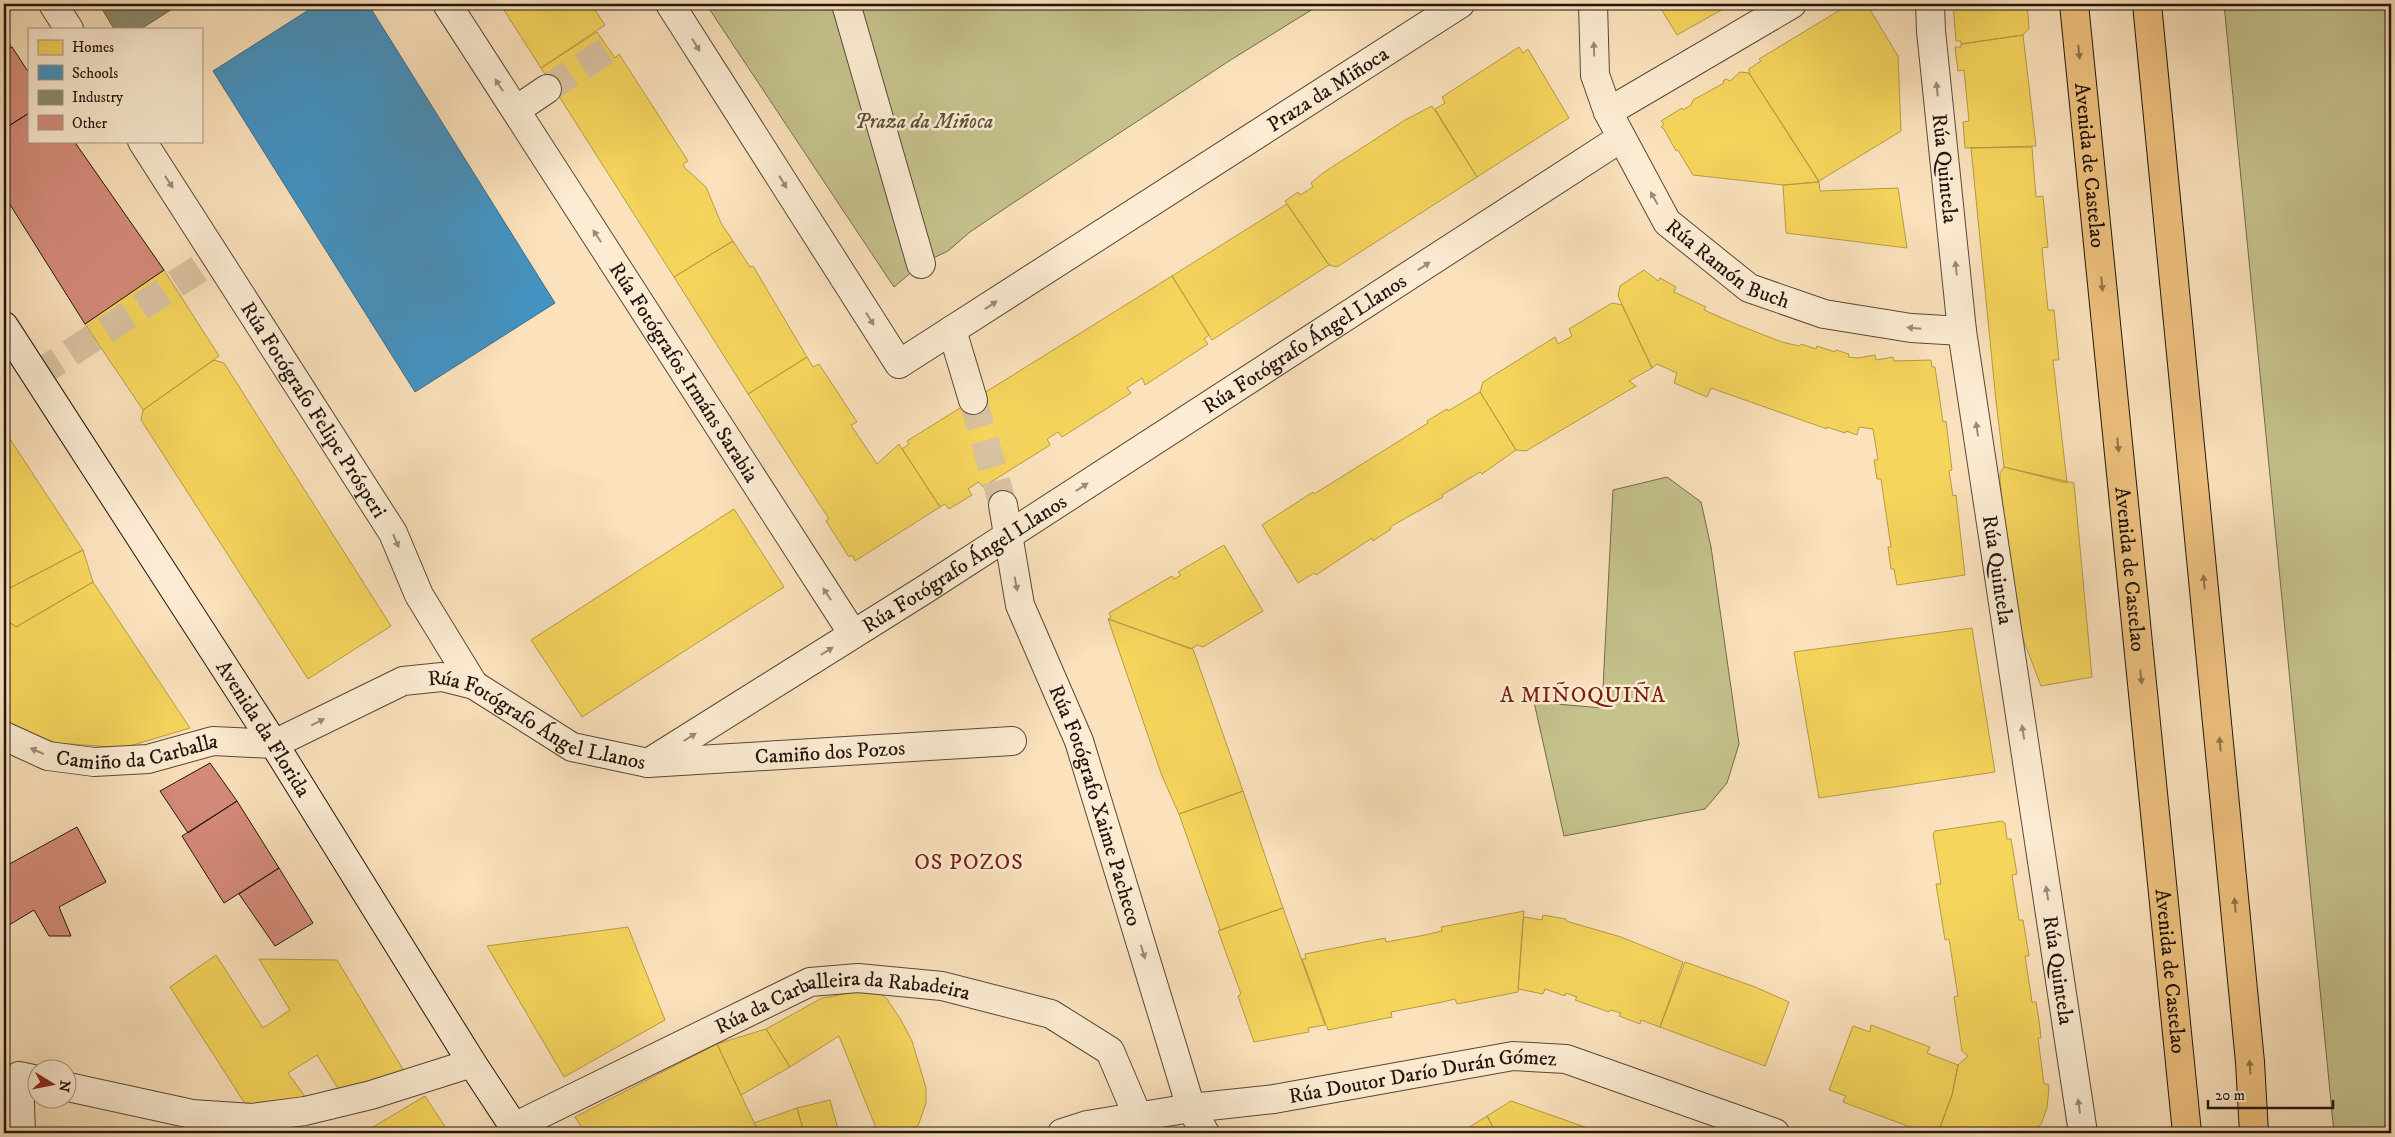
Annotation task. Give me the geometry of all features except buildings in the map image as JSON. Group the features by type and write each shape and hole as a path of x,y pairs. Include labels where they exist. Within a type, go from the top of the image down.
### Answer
{"main road":[{"name":"Avenida de Castelao","path":"2074,4 2186,1133"},
{"path":"2147,4 2249,1052 2254,1133"}],"street":[{"path":"53,4 68,28"},
{"name":"Rúa Fotógrafos Irmáns Sarabia","path":"447,4 853,634"},
{"name":"Praza da Miñoca","path":"670,4 899,364 1460,4"},
{"path":"846,4 922,264"},
{"name":"Rúa Ramón Buch","path":"1592,4 1595,75 1608,112 1667,222 1749,288 1824,314 1911,328 1962,330"},
{"path":"1608,112 1792,4"},
{"name":"Rúa Quintela","path":"1930,4 1931,31 1962,330 2083,1133"},
{"path":"516,110 547,89"},
{"name":"Rúa Fotógrafo Ángel Llanos","path":"274,744 403,681 442,677 474,685 572,747 648,763 1007,536 1621,138"},
{"name":"Rúa Fotógrafo Felipe Prósperi","path":"143,142 393,534 419,596 474,685"},
{"name":"Avenida da Florida","path":"4,326 274,744 472,1064 516,1130"},
{"path":"952,330 973,400"},
{"name":"Rúa Fotógrafo Xaime Pacheco","path":"1003,505 1020,605 1079,740 1191,1108 1206,1133"},
{"name":"Camiño da Carballa","path":"4,736 48,756 94,762 148,760 213,741 274,744"},
{"name":"Camiño dos Pozos","path":"648,763 1012,741"},
{"name":"Rúa da Carballeira da Rabadeira","path":"516,1130 810,982 858,978 942,986 1051,1014 1110,1051 1138,1117"},
{"name":"Rúa Doutor Darío Durán Gómez","path":"1062,1133 1087,1125 1191,1108 1274,1099 1513,1056 1566,1059 1775,1133"},
{"path":"78,1090 191,1124 304,1111 371,1095 472,1064"},
{"path":"21,1133 19,1076 28,1078"}],"green space":[{"name":"Praza da Miñoca","path":"706,4 1321,4 1229,61 1013,203 970,232 948,251 921,264 894,287"},
{"path":"2224,4 2391,4 2391,1133 2334,1133"},
{"path":"1667,477 1701,502 1711,547 1739,744 1727,783 1705,809 1564,836 1534,702 1602,708 1613,490"}],"tunnel":[{"path":"547,89 609,49"},
{"path":"35,376 217,257"},
{"path":"973,400 1003,505"}],"district":[{"name":"A MIÑOQUIÑA","path":"1583,694"},
{"name":"OS POZOS","path":"969,861"}]}
